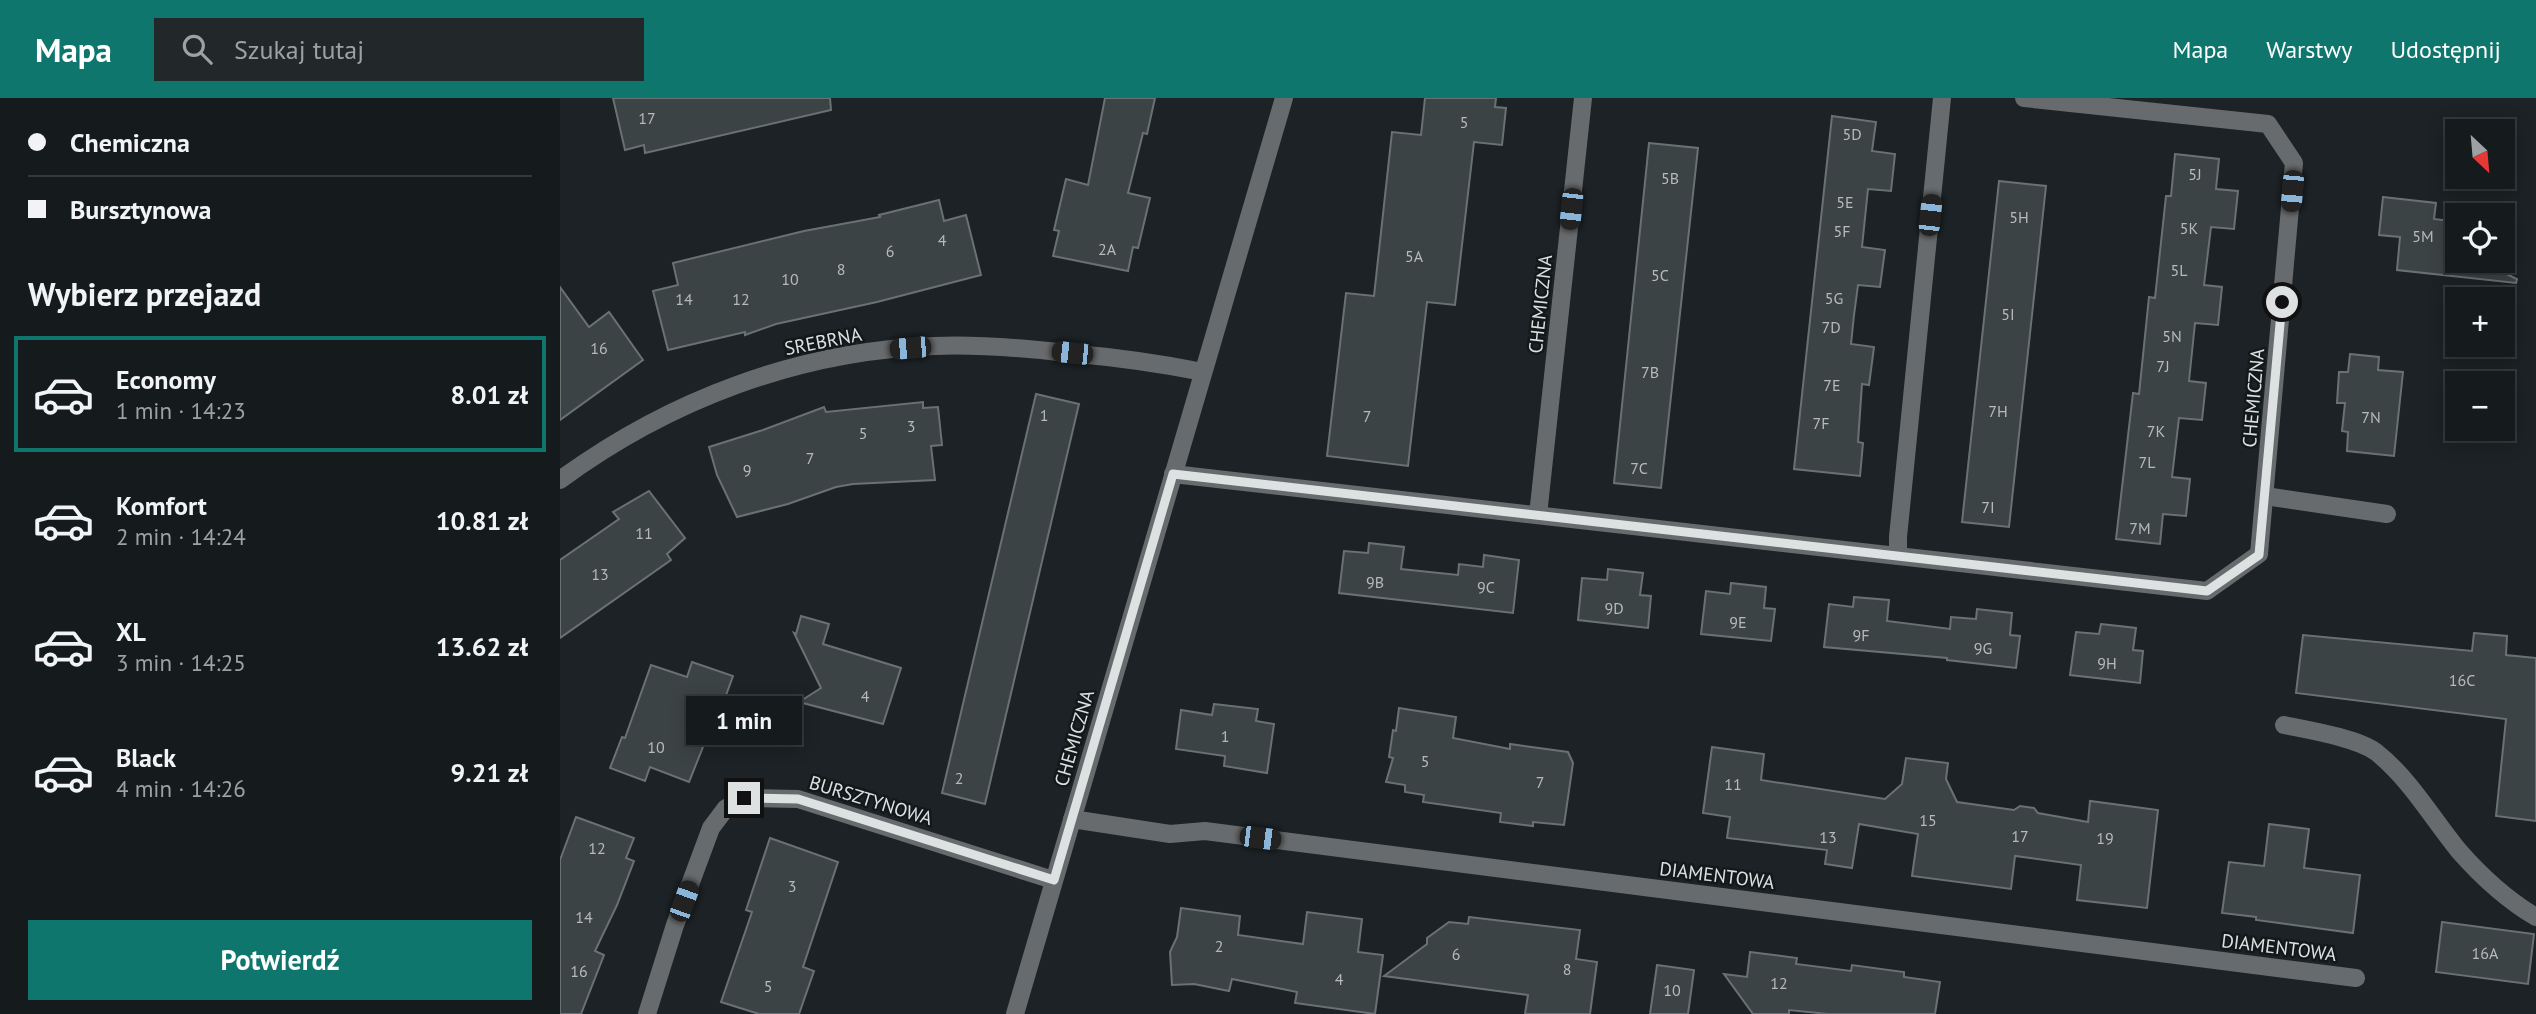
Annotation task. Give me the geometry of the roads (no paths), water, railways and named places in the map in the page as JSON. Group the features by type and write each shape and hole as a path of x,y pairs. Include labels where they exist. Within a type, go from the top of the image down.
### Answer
{"street":[{"name":"CHEMICZNA","path":"1015,1014 1284,98"},
{"name":"CHEMICZNA","path":"1538,515 1583,98"},
{"path":"1898,556 1942,98"},
{"name":"CHEMICZNA","path":"1173,474 2207,591 2259,555 2294,163 2268,124 2024,98"},
{"name":"SREBRNA","path":"560,480 633,433 694,400 758,377 811,362 935,345 1020,348 1150,361 1203,372"},
{"path":"2265,496 2387,514"},
{"path":"2284,725 2344,739 2374,751 2407,783 2460,852 2512,903 2536,917"},
{"name":"BURSZTYNOWA","path":"647,1014 675,925 711,828 726,808 744,798 798,799 1054,880"},
{"name":"DIAMENTOWA","path":"1072,819 1170,834 1205,831 2356,978"}]}
